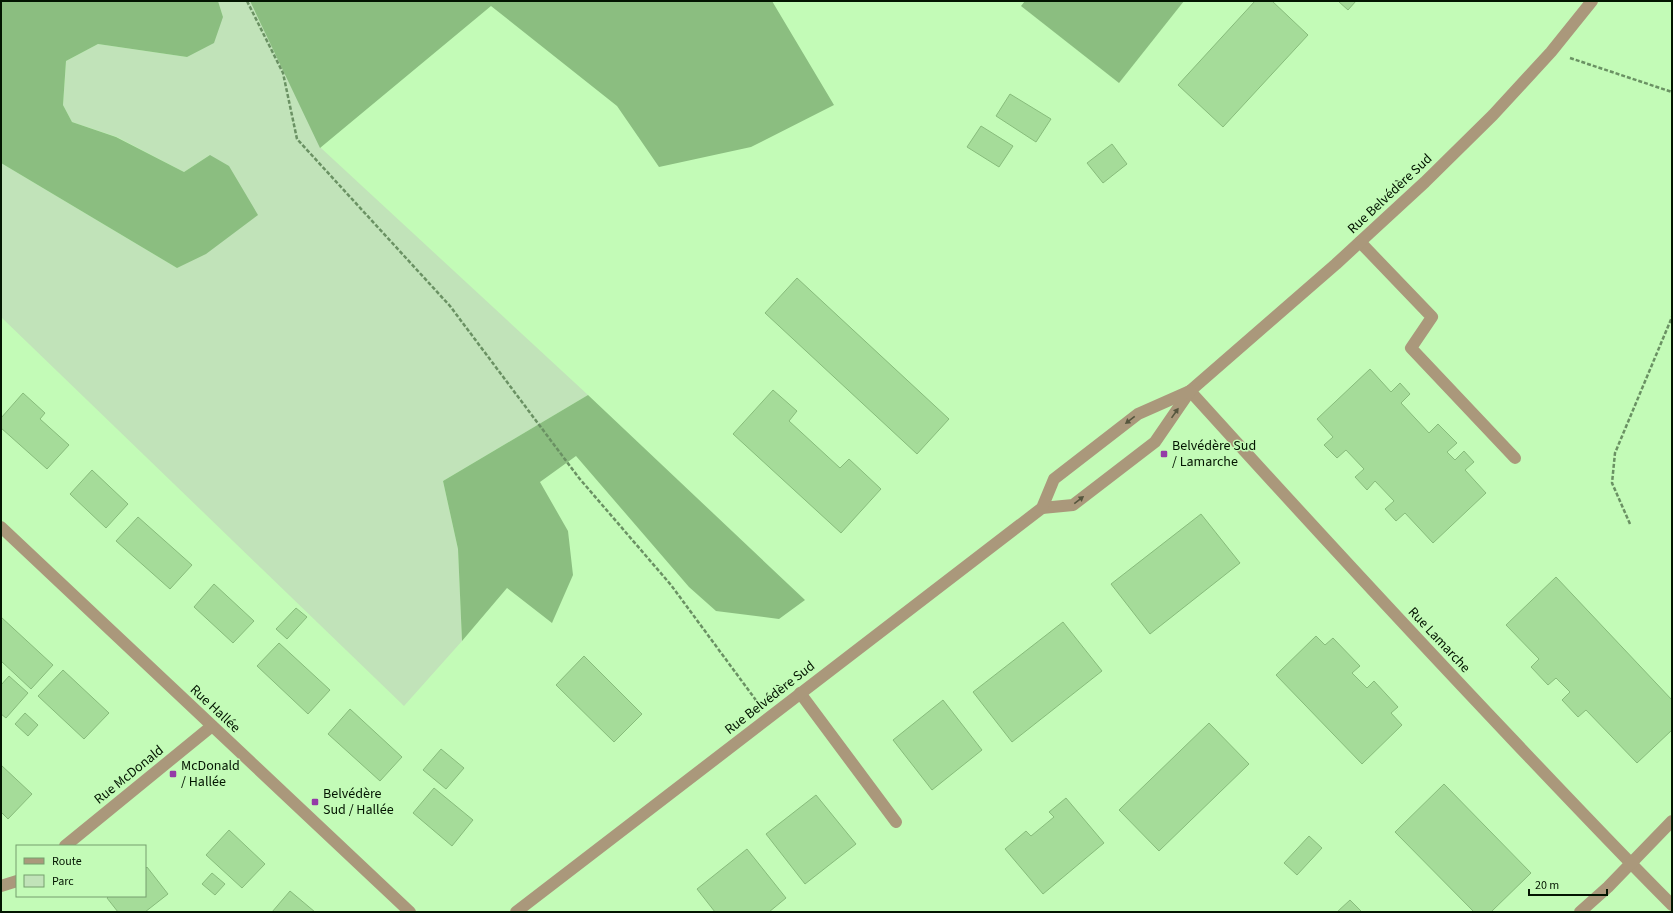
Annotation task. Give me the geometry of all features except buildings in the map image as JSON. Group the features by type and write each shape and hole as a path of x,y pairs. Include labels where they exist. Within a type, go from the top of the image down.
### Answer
{"street":[{"name":"Rue Belvédère Sud","path":"1042,508 1073,505 1155,442 1190,391 1360,242 1425,182 1494,115 1550,52 1592,1"},
{"path":"1360,242 1432,317 1411,348 1515,458"},
{"name":"Rue Belvédère Sud","path":"516,912 1042,508 1054,479 1138,414 1190,391"},
{"name":"Rue Lamarche","path":"1190,391 1339,555 1630,863 1672,905"},
{"name":"Rue Hallée","path":"1,527 410,912"},
{"path":"800,693 896,822"},
{"name":"Rue McDonald","path":"66,845 212,726"},
{"path":"1580,912 1608,887 1672,821"},
{"path":"1,886 16,881"}],"path":[{"path":"247,1 283,73 297,139 450,306 579,478 671,585 770,717"},
{"path":"1550,52 1672,92"},
{"path":"1630,524 1612,483 1614,453 1672,317"}],"green space":[{"path":"1,1 218,1 223,17 214,43 187,57 98,44 66,61 63,105 72,122 116,137 184,172 210,155 229,166 258,215 206,254 177,268 1,163"},
{"path":"218,1 250,1 321,148 588,395 443,481 458,549 462,641 404,706 1,317 1,163 177,268 210,155 184,172 117,137 72,122 63,105 66,61 98,44 187,57 223,17"},
{"path":"250,1 772,1 834,105 751,147 659,167 617,106 491,6 320,148"},
{"path":"1025,1 1184,1 1119,83 1021,6"},
{"path":"588,395 805,600 779,619 716,611 689,587 576,456 540,482 568,531 573,575 552,623 507,588 462,641 458,549 443,481"}],"place":[{"name":"Belvédère Sud / Lamarche","path":"1164,454"},
{"name":"McDonald / Hallée","path":"173,774"},
{"name":"Belvédère Sud / Hallée","path":"315,802"}]}
